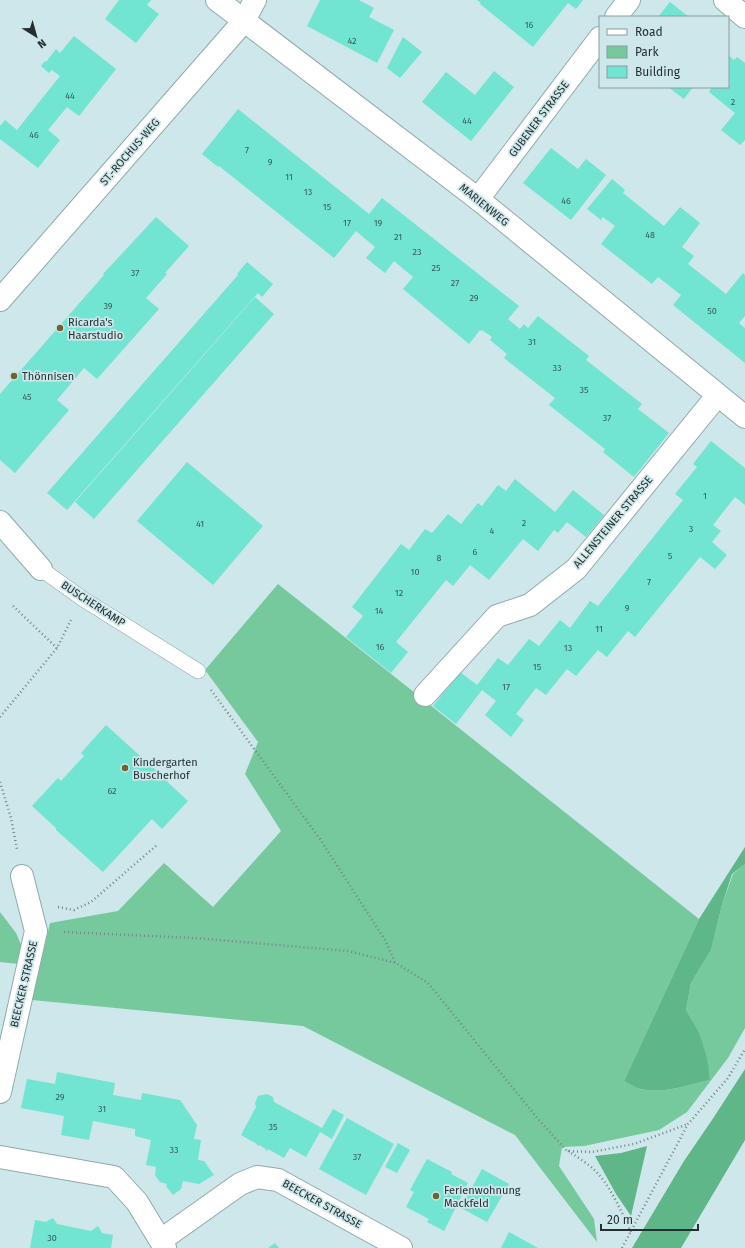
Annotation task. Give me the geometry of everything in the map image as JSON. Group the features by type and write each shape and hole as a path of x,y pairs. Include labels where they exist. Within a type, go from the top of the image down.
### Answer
{"street":[{"name":"MARIENWEG","path":"218,0 478,199 717,396 745,417"},
{"name":"ST.-ROCHUS-WEG","path":"0,300 244,21 255,0"},
{"path":"617,16 629,0"},
{"path":"725,0 745,16"},
{"name":"GUBENER STRASSE","path":"478,199 599,39"},
{"name":"ALLENSTEINER STRASSE","path":"425,695 497,616 530,605 576,569 717,396"},
{"name":"BUSCHERKAMP","path":"0,522 41,569"},
{"name":"BEECKER STRASSE","path":"0,1092 36,931 22,876"},
{"name":"BEECKER STRASSE","path":"0,1157 114,1177 137,1202 163,1244 240,1184 258,1177 278,1180 401,1248"}],"lane":[{"name":"BUSCHERKAMP","path":"41,569 82,598 198,671"}],"path":[{"path":"0,717 57,648 82,598"},
{"path":"13,606 57,648"},
{"path":"198,671 320,839 385,940 396,963"},
{"path":"0,782 11,818 22,876"},
{"path":"53,906 74,910 91,902 157,845"},
{"path":"36,931 194,938 340,950 396,963 428,983 538,1119 567,1151 584,1162 600,1176 618,1206 631,1232"},
{"path":"622,1248 688,1124 728,1078 745,1049"},
{"path":"567,1151 592,1152 634,1144 688,1124"}],"green space":[{"path":"278,584 699,919 624,1081 637,1088 667,1090 710,1080 699,1032 686,1010 691,983 711,950 722,905 733,874 745,864 745,1028 728,1058 687,1112 659,1130 584,1146 562,1147 559,1166 594,1219 597,1242 515,1135 303,1026 32,1000 50,923 118,911 164,863 213,907 281,831 245,774 258,742 205,670"},
{"path":"745,847 745,864 732,874 722,905 711,950 691,983 686,1010 699,1032 707,1058 710,1080 667,1090 649,1090 635,1087 624,1081 699,919"},
{"path":"0,912 16,933 22,947 19,964 0,962"},
{"path":"745,1069 745,1140 681,1248 632,1248 684,1161"},
{"path":"647,1146 631,1216 616,1194 595,1156 621,1153"}],"building":[{"path":"119,0 151,0 147,5 159,14 136,43 105,19"},
{"path":"320,0 359,0 374,8 369,17 394,30 377,63 307,26"},
{"path":"477,0 583,0 576,9 568,3 533,47"},
{"path":"670,2 688,16 659,16"},
{"path":"74,36 116,69 79,116 67,107 48,130 60,140 38,168 0,139 0,126 5,120 17,130 60,76 52,70 49,73 41,66 56,49 60,53"},
{"path":"403,37 422,52 400,78 387,68"},
{"path":"729,56 734,60 737,57 745,63 745,140 740,145 721,130 735,113 709,92 711,88 729,88"},
{"path":"494,71 514,87 471,141 422,102 446,72 475,95"},
{"path":"669,88 692,88 684,99"},
{"path":"238,109 369,214 382,198 519,306 508,319 520,329 524,324 528,328 538,316 589,356 586,360 642,404 638,409 669,433 634,477 603,452 605,449 549,405 555,398 504,358 507,354 490,340 492,337 480,330 469,344 403,289 413,277 394,261 385,273 366,258 375,247 356,231 334,258 202,154"},
{"path":"551,148 578,169 586,159 606,175 571,220 523,183"},
{"path":"612,179 625,190 623,193 664,226 680,207 700,223 682,247 694,256 688,264 726,294 743,273 745,275 745,316 739,323 745,328 745,363 673,305 681,295 658,277 652,284 601,244 615,226 603,217 601,220 587,209"},
{"path":"156,217 189,246 165,273 167,274 146,298 159,309 97,379 84,368 57,400 69,410 15,473 0,460 0,394 104,275 103,274"},
{"path":"247,262 273,284 262,297 258,293 67,510 47,493 238,275 237,274"},
{"path":"255,297 274,314 94,519 75,502"},
{"path":"711,441 745,468 745,505 735,497 713,525 721,531 712,542 727,555 715,569 700,557 635,637 628,631 607,657 598,650 576,676 567,669 546,695 536,688 516,714 524,720 511,737 485,715 496,701 482,690 456,724 433,706 460,672 477,685 498,658 508,665 529,639 539,646 560,620 570,628 590,601 598,606 683,500 675,494 697,467 693,464"},
{"path":"187,462 263,526 213,585 137,521"},
{"path":"515,479 555,512 573,490 604,515 586,537 567,522 558,533 554,530 538,551 523,539 489,580 470,565 453,586 446,580 396,642 408,652 391,673 346,637 363,616 352,607 401,544 409,550 425,529 432,533 448,514 461,524 478,503 482,506 498,485 506,491"},
{"path":"106,725 188,801 162,829 152,819 103,872 56,830 56,828 32,806 58,778 61,781 84,756 81,753"},
{"path":"57,1072 115,1083 113,1095 141,1100 142,1093 180,1100 197,1125 194,1139 201,1140 198,1160 204,1161 214,1175 199,1184 183,1181 181,1189 173,1195 166,1186 167,1184 160,1182 155,1175 156,1167 146,1165 151,1140 135,1136 135,1129 93,1121 89,1140 61,1135 64,1116 21,1108 27,1079 55,1084"},
{"path":"267,1094 273,1097 274,1102 322,1128 333,1109 344,1115 332,1139 320,1132 306,1157 290,1148 284,1158 268,1149 267,1151 265,1150 266,1149 259,1145 257,1146 257,1144 241,1135 256,1107 255,1103 258,1096"},
{"path":"347,1118 394,1144 366,1195 319,1169"},
{"path":"398,1143 410,1150 397,1173 385,1167"},
{"name":"Ferienwohnung Mackfeld","path":"427,1159 452,1172 451,1174 468,1183 444,1231 427,1222 429,1219 406,1207 414,1192 410,1190"},
{"path":"482,1169 509,1184 487,1222 461,1208"},
{"path":"53,1218 57,1224 91,1231 98,1226 102,1233 113,1235 111,1248 30,1248 35,1220 46,1222"},
{"path":"509,1232 538,1248 501,1248"},
{"path":"275,1243 279,1248 268,1248"}],"place":[{"name":"Ricarda's Haarstudio","path":"60,328"},
{"name":"Thönnisen","path":"14,376"},
{"name":"Kindergarten Buscherhof","path":"125,768"},
{"name":"Ferienwohnung Mackfeld","path":"436,1196"}]}
